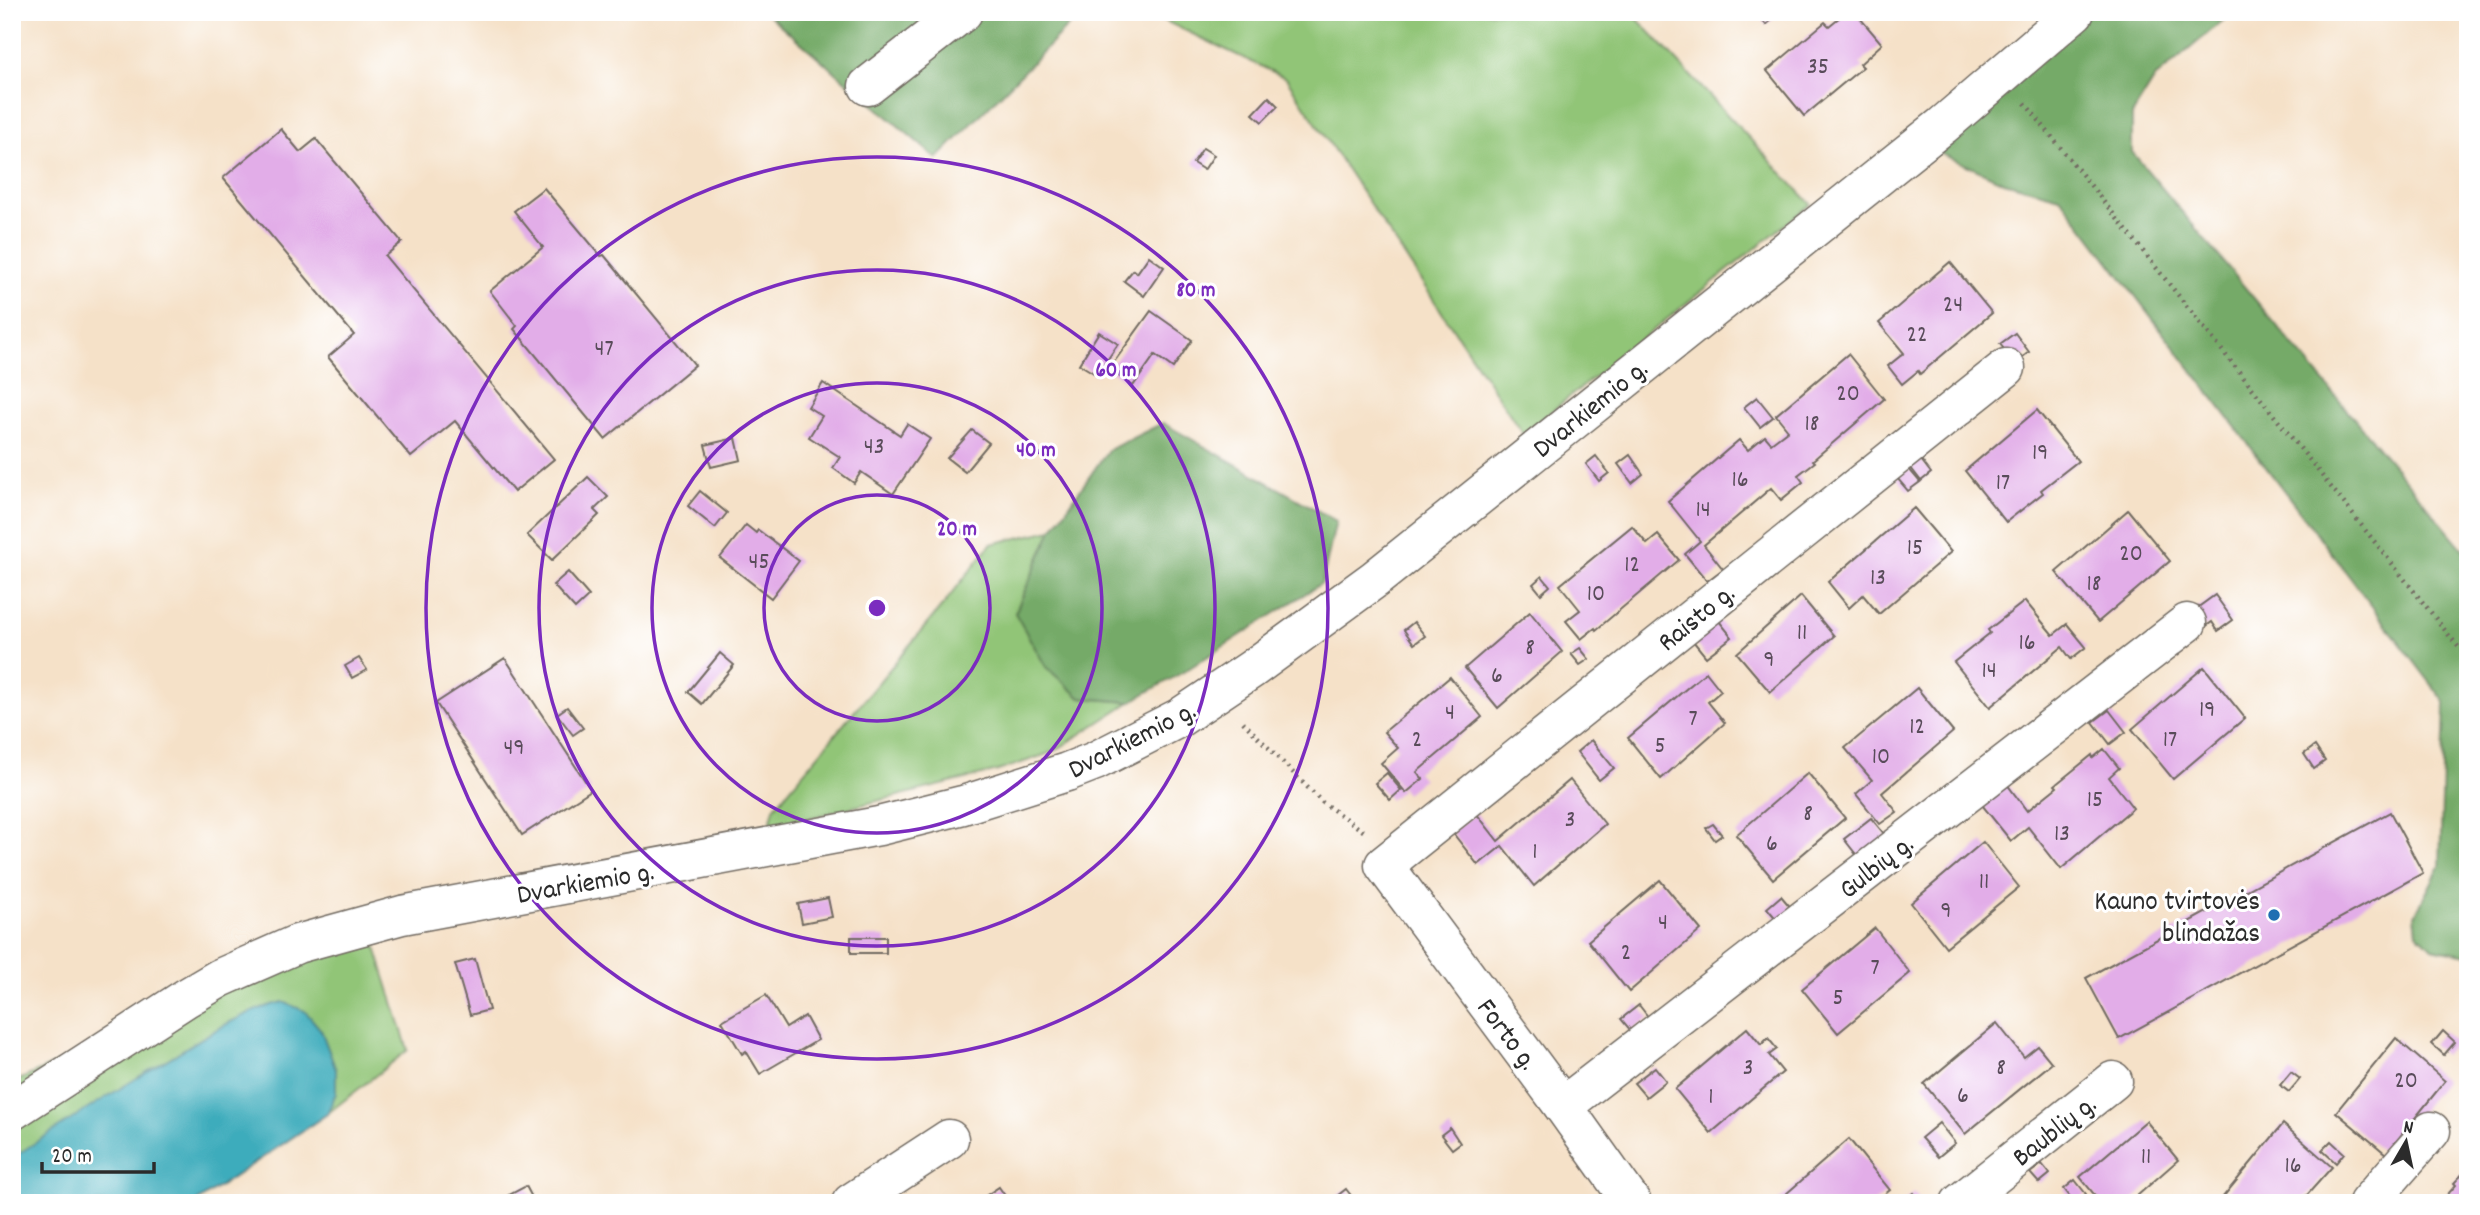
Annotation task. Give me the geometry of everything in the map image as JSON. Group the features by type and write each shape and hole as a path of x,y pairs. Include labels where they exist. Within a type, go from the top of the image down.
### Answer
{"street":[{"path":"868,86 963,12"},
{"name":"Dvarkiemio g.","path":"12,1111 220,978 297,944 402,915 879,826 963,805 1095,761 1179,718 1375,579 1834,213 2075,12"},
{"name":"Raisto g.","path":"1378,853 2006,368"},
{"name":"Gulbių g.","path":"1563,1106 2187,623"},
{"name":"Forto g.","path":"1378,853 1632,1203"},
{"name":"Baublių g.","path":"1960,1203 2113,1082"},
{"path":"2368,1203 2431,1130"},
{"path":"851,1203 949,1139"}],"path":[{"path":"2002,75 2468,659"},
{"path":"1214,695 1272,749 1322,802 1362,828 1378,853"}],"green space":[{"path":"765,12 1082,12 937,159"},
{"path":"1146,12 1631,12 1811,204 1523,434 1286,78"},
{"path":"2075,12 2233,12 2155,78 2132,115 2132,152 2468,555 2468,955 2432,948 2417,933 2415,915 2440,866 2445,702 2060,197 2004,182 1939,153 1942,126"},
{"path":"1163,423 1336,521 1322,583 1185,671 1130,702 1081,698 1046,667 1015,613 1052,530 1108,450"},
{"path":"1052,530 1015,613 1080,698 1130,702 1053,752 998,771 769,828 774,808 991,544"},
{"path":"364,909 408,1050 327,1114 195,1203 12,1203 12,1083 60,1062"}],"water":[{"path":"283,1002 305,1011 321,1030 336,1070 336,1093 327,1114 195,1203 12,1203 12,1158 206,1036 251,1012"}],"building":[{"path":"1756,12 1781,12 1766,25"},
{"path":"1846,12 1855,12 1882,44 1860,64 1863,67 1804,116 1767,71 1825,22 1829,26"},
{"path":"1269,97 1278,106 1262,122 1253,114"},
{"path":"281,129 300,152 316,139 402,242 385,256 554,459 514,492 455,421 411,457 328,357 354,335 223,178"},
{"path":"1203,148 1214,155 1204,170 1193,163"},
{"path":"544,188 601,256 604,255 695,365 605,439 514,329 517,326 490,291 543,247 514,211"},
{"path":"1149,256 1164,267 1144,296 1124,281 1133,270 1137,273"},
{"path":"1950,262 1992,313 1920,374 1918,371 1902,384 1888,366 1904,353 1879,323"},
{"path":"1151,311 1192,340 1173,368 1155,355 1133,386 1109,369"},
{"path":"1099,332 1118,344 1097,375 1079,364"},
{"path":"2015,333 2029,352 2015,363 2000,344"},
{"path":"1848,354 1884,399 1813,460 1815,462 1798,475 1803,482 1781,500 1771,488 1704,545 1723,569 1707,581 1685,554 1700,541 1668,501 1739,440 1748,450 1765,436 1771,443 1788,430 1776,415"},
{"path":"823,383 900,435 907,424 930,439 893,494 861,472 854,483 833,468 840,457 809,437 822,416 808,407"},
{"path":"1757,397 1773,417 1760,427 1744,407"},
{"path":"2037,410 2078,461 2006,522 1965,471"},
{"path":"972,430 989,443 965,472 947,458"},
{"path":"736,438 741,460 711,467 705,445"},
{"path":"1630,455 1643,474 1632,483 1618,464"},
{"path":"1596,456 1609,473 1599,481 1586,464"},
{"path":"1921,460 1931,473 1921,481 1911,468"},
{"path":"1909,469 1920,482 1908,491 1897,478"},
{"path":"588,477 608,497 594,510 599,515 552,560 527,535"},
{"path":"700,491 727,513 715,528 688,506"},
{"path":"1914,508 1951,552 1879,614 1863,595 1849,608 1828,582"},
{"path":"2128,510 2170,561 2098,622 2056,572"},
{"path":"746,525 756,533 758,530 799,561 771,598 720,558"},
{"path":"1632,526 1647,544 1658,535 1679,560 1596,630 1595,628 1581,639 1566,621 1580,610 1560,585"},
{"path":"568,572 589,596 575,609 553,585"},
{"path":"1542,576 1550,586 1541,594 1533,584"},
{"path":"2215,595 2233,620 2218,631 2212,622 2205,627 2193,611"},
{"path":"1801,596 1834,636 1770,692 1737,653"},
{"path":"2025,601 2053,635 2067,624 2086,647 2071,659 2062,647 1990,707 1954,662 1990,633 1988,630"},
{"path":"1530,612 1562,652 1498,708 1465,668"},
{"path":"1719,621 1732,637 1706,657 1693,641"},
{"path":"1414,622 1425,636 1414,644 1404,630"},
{"path":"1580,648 1589,659 1580,665 1571,654"},
{"path":"720,653 734,665 702,704 688,692"},
{"path":"359,658 367,670 352,678 345,666"},
{"path":"505,658 591,790 522,835 436,703"},
{"path":"2204,667 2245,718 2173,779 2132,729"},
{"path":"1706,672 1721,691 1708,702 1725,723 1661,779 1628,738"},
{"path":"1450,677 1482,717 1417,772 1423,779 1406,793 1381,763 1398,748 1384,732"},
{"path":"1917,688 1953,732 1882,793 1897,812 1880,824 1856,794 1872,780 1845,748"},
{"path":"567,707 583,728 573,735 557,714"},
{"path":"2109,710 2126,732 2110,744 2093,722"},
{"path":"1591,740 1614,768 1599,780 1577,752"},
{"path":"2315,746 2325,761 2314,769 2304,754"},
{"path":"2104,749 2119,768 2109,777 2133,808 2061,869 2028,827 2011,841 1978,800 2004,780 2027,811 2092,755 2093,758"},
{"path":"1387,773 1401,790 1390,800 1375,783"},
{"path":"1808,773 1845,818 1773,879 1736,835"},
{"path":"1570,780 1605,824 1534,886 1502,846 1478,865 1452,832 1476,813 1498,841"},
{"name":"Kauno tvirtovės blindažas","path":"2390,812 2423,873 2119,1039 2086,978"},
{"path":"1871,818 1886,836 1859,858 1844,839"},
{"path":"1713,824 1722,835 1715,840 1706,828"},
{"path":"1983,842 2019,887 1946,947 1911,903"},
{"path":"1660,880 1701,930 1629,992 1588,941"},
{"path":"1781,896 1792,909 1778,921 1767,908"},
{"path":"828,898 832,917 802,923 798,904"},
{"path":"1875,928 1910,973 1838,1033 1802,989"},
{"path":"851,937 886,937 886,953 851,953"},
{"path":"475,959 489,1010 470,1015 455,964"},
{"path":"766,995 786,1028 805,1016 818,1040 760,1074 746,1051 742,1054 722,1021"},
{"path":"1639,1005 1649,1018 1631,1031 1621,1019"},
{"path":"1997,1023 2024,1057 2038,1046 2052,1063 1965,1134 1924,1084"},
{"path":"1747,1028 1761,1045 1768,1038 1777,1049 1769,1055 1783,1072 1711,1133 1675,1089"},
{"path":"2443,1031 2455,1042 2444,1055 2432,1044"},
{"path":"2396,1038 2445,1081 2386,1154 2336,1112"},
{"path":"1655,1067 1666,1081 1646,1097 1634,1083"},
{"path":"2291,1072 2300,1079 2289,1092 2280,1085"},
{"path":"2146,1121 2178,1160 2129,1203 2101,1203 2080,1177"},
{"path":"1939,1123 1955,1143 1938,1157 1921,1138"},
{"path":"2283,1124 2332,1167 2300,1203 2230,1203 2223,1197"},
{"path":"1450,1128 1460,1143 1452,1149 1441,1135"},
{"path":"1849,1139 1890,1190 1874,1203 1779,1203 1778,1201"},
{"path":"2331,1141 2344,1153 2336,1163 2322,1150"},
{"path":"2042,1164 2050,1174 2039,1183 2030,1173"},
{"path":"2468,1168 2468,1203 2440,1203 2456,1185 2454,1183"},
{"path":"2075,1180 2086,1194 2075,1203 2064,1189"},
{"path":"526,1186 535,1203 494,1203"},
{"path":"999,1187 1010,1203 975,1203"},
{"path":"1346,1189 1357,1203 1328,1203"},
{"path":"1914,1193 1922,1203 1902,1203"}],"place":[{"name":"Kauno tvirtovės blindažas","path":"2274,915"}]}
